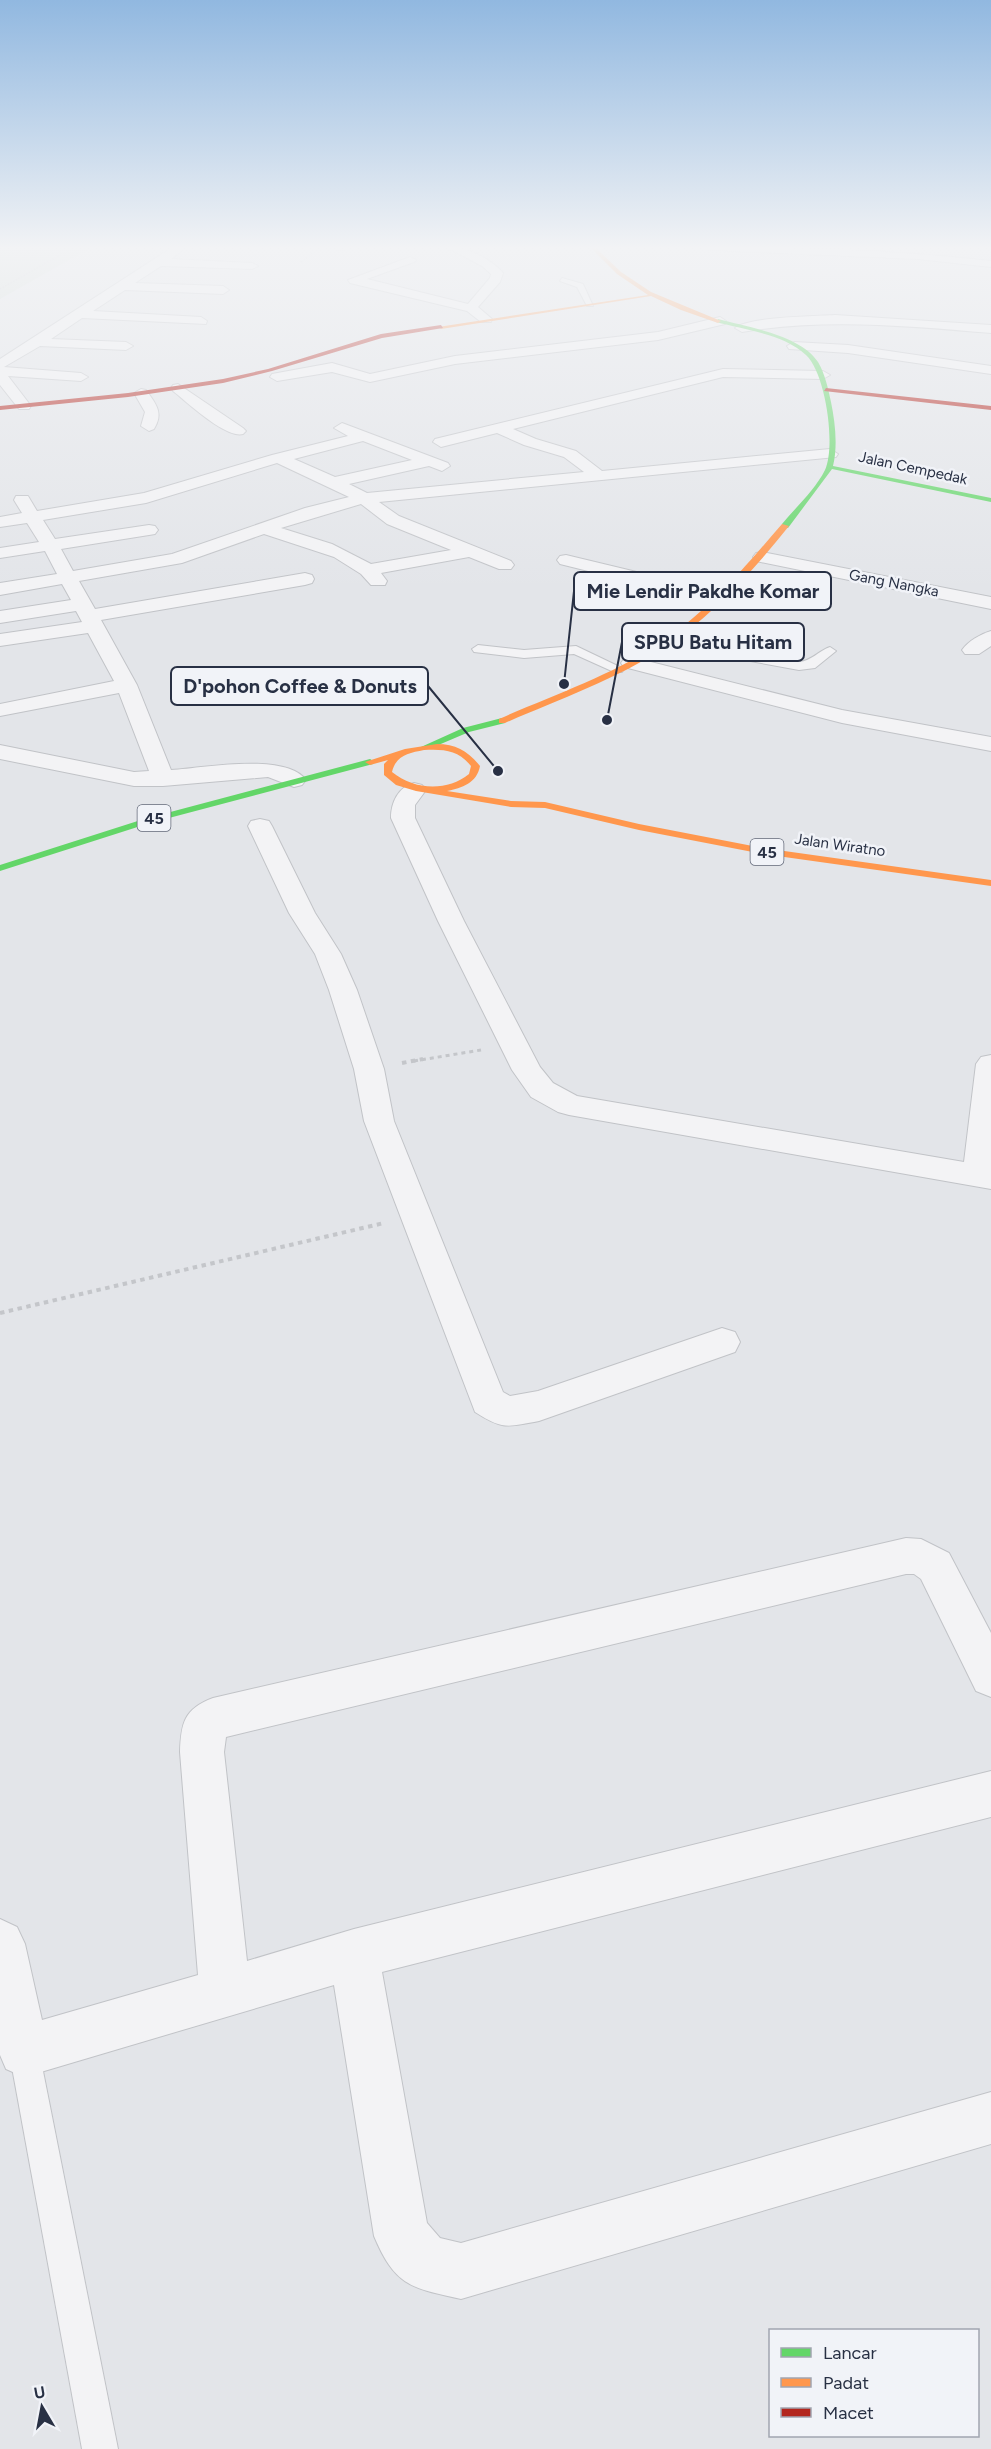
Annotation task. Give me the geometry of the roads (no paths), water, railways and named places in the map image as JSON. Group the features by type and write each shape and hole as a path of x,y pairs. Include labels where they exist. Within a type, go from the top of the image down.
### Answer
{"main road":[{"path":"0,408 141,393 272,374 304,361"},
{"path":"426,747 466,730 502,721 624,666 667,642 721,598 762,557 830,461 826,390 823,375 815,361"},
{"path":"826,390 991,408"},
{"name":"Jalan Cempedak","path":"830,461 991,500"},
{"path":"467,754 484,742 502,721"},
{"name":"45","path":"0,868 81,840 302,778 396,756 410,750 442,747 467,754 481,772 456,787 417,789 383,785"},
{"path":"396,756 389,764 387,773 393,781 417,789"},
{"name":"45","path":"302,778 351,781"},
{"name":"Jalan Wiratno","path":"523,788 545,805"},
{"name":"Jalan Wiratno","path":"417,789 511,804 545,805 639,827 763,851 991,883"}],"street":[{"path":"272,374 332,368 343,369 356,377 370,378 449,361"},
{"path":"939,361 991,370"},
{"path":"0,373 81,377"},
{"path":"0,373 24,405"},
{"path":"441,442 723,373 823,375"},
{"path":"272,374 296,388"},
{"path":"178,388 211,414 238,431"},
{"path":"141,393 154,415 149,426"},
{"path":"333,482 434,464 340,428"},
{"path":"499,428 530,442 570,454 599,476"},
{"path":"0,522 146,498 278,458 362,437"},
{"path":"278,458 364,498 393,519 505,565"},
{"path":"0,589 176,559 311,512 364,498 599,476 830,461"},
{"path":"20,496 34,516 127,685 163,779"},
{"path":"265,529 340,554 374,575 472,551"},
{"path":"0,553 148,530"},
{"name":"Gang Nangka","path":"762,557 991,603"},
{"path":"566,560 721,598"},
{"path":"0,640 88,615 305,579"},
{"path":"0,616 88,615"},
{"path":"972,650 991,637"},
{"path":"624,666 842,716 991,744"},
{"path":"0,710 127,685"},
{"path":"0,752 134,779 163,779 268,770 302,778"},
{"path":"417,789 404,805 403,818 451,921 527,1070 542,1090 569,1105 985,1177 991,1064"},
{"path":"260,826 302,913 328,954 344,990 369,1069 379,1121 488,1401 505,1412 539,1406 722,1342"},
{"path":"225,1992 202,1752 203,1730 213,1719 906,1556 921,1557 935,1566 991,1677"},
{"path":"0,1944 24,2051 354,1954 991,1794"},
{"path":"354,1954 402,2236 424,2262 461,2271 991,2118"}],"lane":[{"path":"667,642 799,666 811,665 830,651"},
{"path":"478,649 524,654 576,650 624,666"},
{"path":"24,2051 100,2449"}],"place":[{"name":"Mie Lendir Pakdhe Komar","path":"564,684"},
{"name":"SPBU Batu Hitam","path":"607,720"},
{"name":"D'pohon Coffee & Donuts","path":"498,771"}]}
